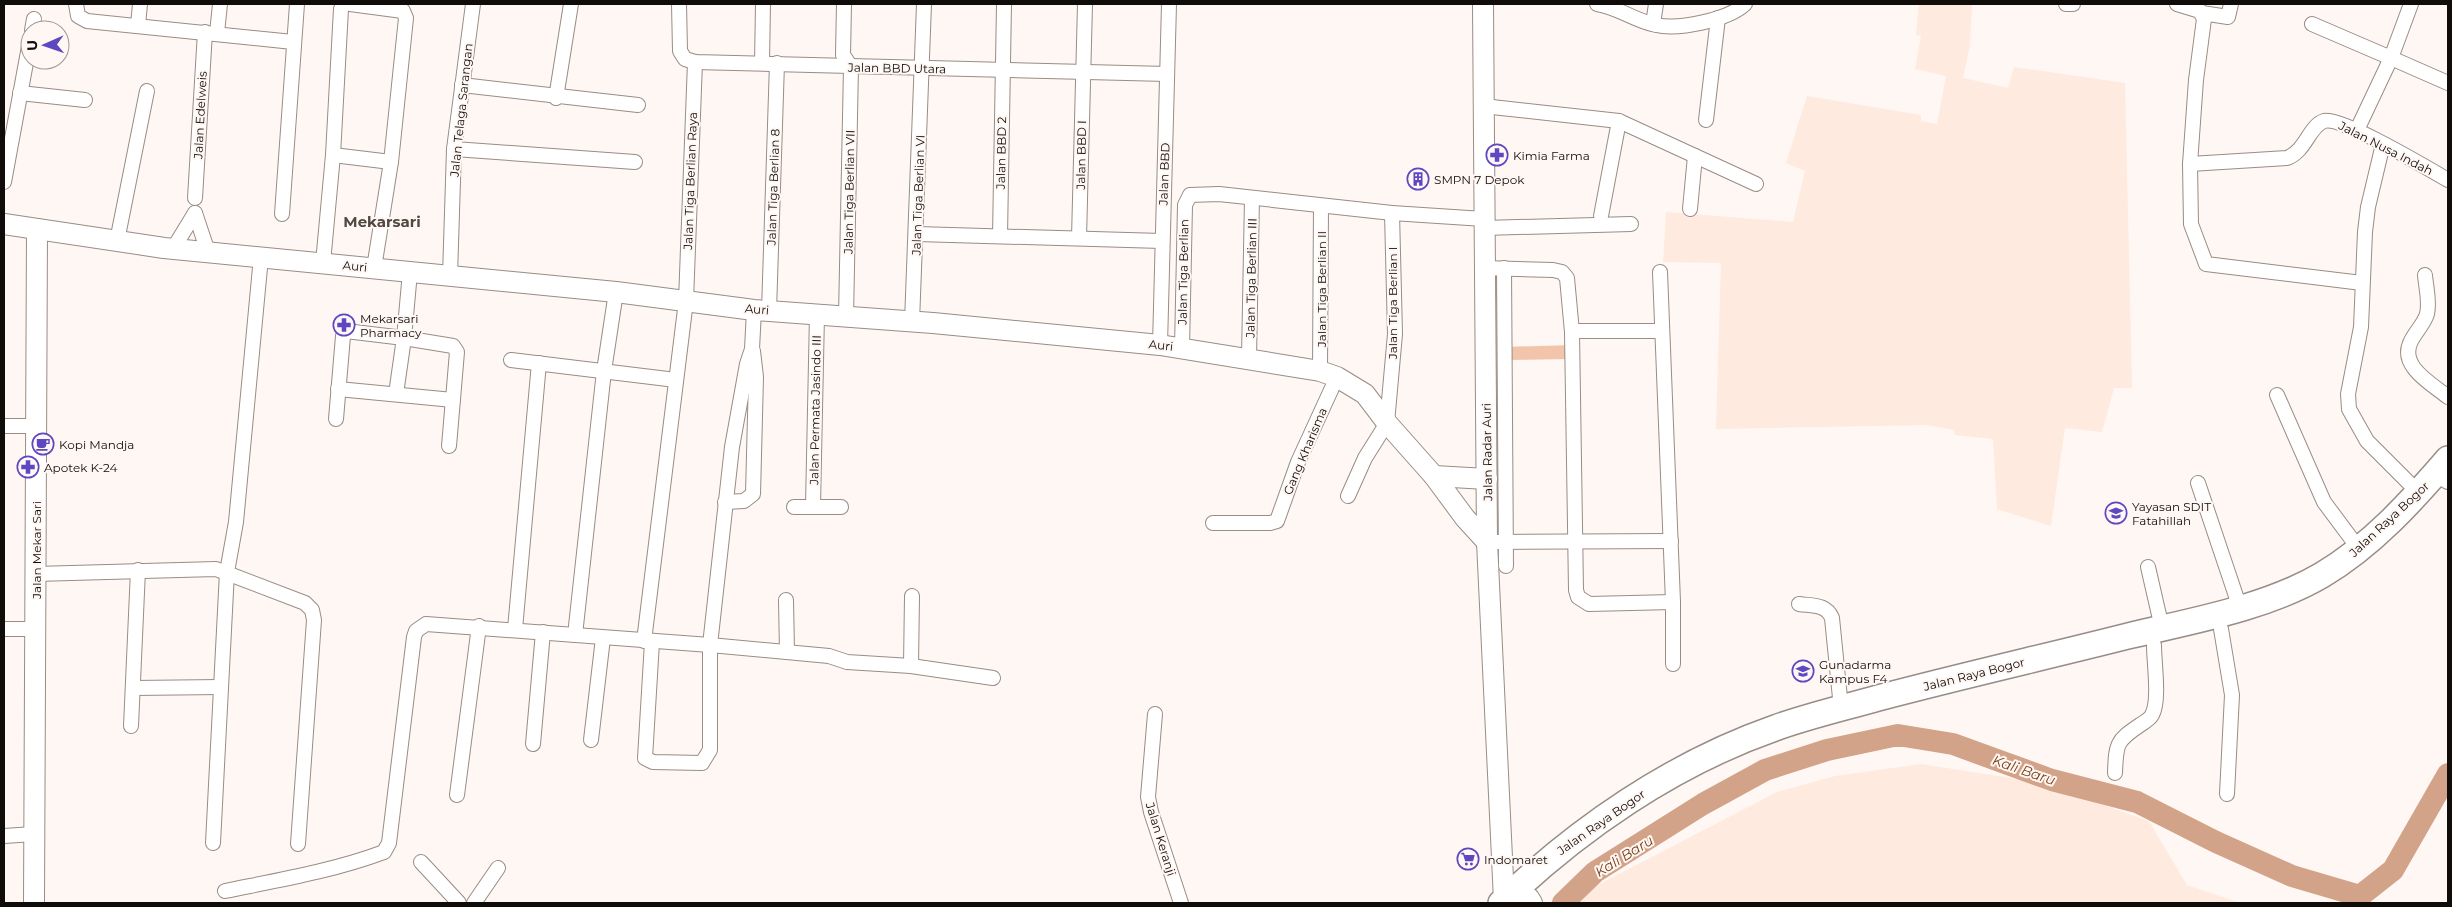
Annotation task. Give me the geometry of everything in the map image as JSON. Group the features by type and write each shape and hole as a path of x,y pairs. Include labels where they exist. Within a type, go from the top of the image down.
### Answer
{"highway":[{"name":"Jalan Raya Bogor","path":"2158,637 2240,608 2321,575 2359,549 2419,493 2448,475"},
{"name":"Jalan Raya Bogor","path":"1518,902 1537,869 1568,844 1665,779 1756,735 1841,708 1971,681 2158,637 2221,629 2272,614 2325,592 2367,562 2393,538 2448,475"},
{"name":"Jalan Raya Bogor","path":"1518,902 1600,840 1656,802 1715,769 1781,742 1971,681"}],"street":[{"path":"138,24 140,4"},
{"name":"Jalan Edelweis","path":"195,198 211,33 220,4"},
{"path":"282,214 297,4"},
{"path":"323,263 333,155 341,9 343,4"},
{"path":"350,4 403,11 405,14 391,162 374,268"},
{"name":"Jalan Telaga Sarangan","path":"450,276 454,149 473,4"},
{"path":"556,98 571,4"},
{"path":"679,4 680,51 685,58 695,62"},
{"path":"762,63 763,4"},
{"name":"Jalan Tiga Berlian VII","path":"844,4 844,55 851,67 846,316"},
{"name":"Jalan Tiga Berlian VI","path":"912,322 917,234 924,4"},
{"name":"Jalan BBD 2","path":"1000,236 1004,4"},
{"name":"Jalan BBD I","path":"1079,238 1085,4"},
{"name":"Jalan BBD","path":"1160,345 1168,4"},
{"name":"Jalan Radar Auri","path":"1483,4 1484,223 1494,268 1487,479 1496,542 1518,902"},
{"path":"1597,4 1610,6 1653,24 1677,25 1718,18 1737,11 1745,4"},
{"path":"1653,24 1656,4"},
{"path":"2066,4 2073,4"},
{"path":"2177,4 2202,13 2228,17 2231,4"},
{"path":"2357,130 2390,58 2410,4"},
{"path":"76,6 83,20 138,24 293,42"},
{"path":"2202,13 2204,22 2196,80 2190,164 2191,224 2206,264 2362,283"},
{"path":"1706,120 1718,18"},
{"path":"2312,24 2448,83"},
{"name":"Jalan BBD Utara","path":"695,62 1167,74"},
{"name":"Jalan Tiga Berlian Raya","path":"695,62 686,301 648,641 645,758 653,762 697,764 708,756 710,750 710,645"},
{"name":"Jalan Tiga Berlian 8","path":"752,350 761,310 777,63"},
{"path":"4,182 9,124 20,92 24,70"},
{"path":"462,85 556,98 638,106"},
{"path":"116,241 147,91"},
{"path":"20,92 85,100"},
{"path":"1483,106 1619,121 1756,184"},
{"path":"1601,216 1619,121"},
{"name":"Jalan Nusa Indah","path":"2190,164 2287,158 2300,151 2319,125 2325,121 2339,122 2357,130 2448,180"},
{"path":"2383,144 2368,207 2362,254 2362,327 2348,394 2349,408 2367,441 2419,493"},
{"path":"454,149 635,162"},
{"path":"333,155 391,162"},
{"path":"1690,209 1695,156"},
{"name":"Jalan Tiga Berlian","path":"1182,348 1184,205 1187,198 1193,194 1252,198"},
{"path":"1252,198 1484,223 1631,224"},
{"name":"Jalan Tiga Berlian III","path":"1249,358 1252,198"},
{"name":"Jalan Tiga Berlian II","path":"1321,206 1328,374"},
{"path":"174,249 195,213 208,252"},
{"name":"Jalan Tiga Berlian I","path":"1387,423 1395,334 1392,213"},
{"path":"1484,223 1551,219"},
{"path":"4,224 37,229"},
{"name":"Auri","path":"37,229 174,249 616,292 761,310 1160,345 1249,358 1328,374 1365,394 1387,423 1434,476 1465,518 1496,542"},
{"name":"Jalan Mekar Sari","path":"34,903 37,229"},
{"path":"917,234 1162,241"},
{"path":"213,843 227,572 236,522 261,257"},
{"path":"1506,566 1496,542 1494,268 1554,270 1562,272 1569,284 1572,331 1576,590 1582,601 1589,604 1672,602"},
{"path":"396,394 404,338 410,272"},
{"path":"1660,272 1660,331 1672,541 1673,664"},
{"path":"2425,275 2428,308 2423,323 2409,345 2410,360 2415,370 2448,396"},
{"path":"575,635 604,371 616,292"},
{"name":"Jalan Permata Jasindo III","path":"813,506 817,314"},
{"path":"1572,331 1660,331"},
{"path":"336,419 343,336 346,332 404,338 455,348 454,400 448,446"},
{"path":"710,645 732,447 747,364 752,350"},
{"path":"725,502 744,501 752,497 756,377 752,350"},
{"path":"511,360 676,380"},
{"path":"515,629 539,364"},
{"name":"Gang Kharisma","path":"1212,522 1272,523 1277,521 1328,374"},
{"path":"338,389 454,400"},
{"path":"2277,395 2324,502 2359,549"},
{"path":"1348,496 1365,458 1387,423"},
{"path":"4,426 36,426"},
{"path":"732,447 754,449"},
{"path":"1434,476 1487,479"},
{"path":"2198,484 2240,608"},
{"path":"794,507 842,507"},
{"path":"1496,542 1672,541"},
{"path":"2115,773 2118,742 2123,736 2150,719 2155,703 2158,637 2148,567"},
{"path":"36,574 216,569 305,603 312,610 314,620 298,844"},
{"path":"131,726 138,570"},
{"path":"911,666 912,596"},
{"path":"786,600 787,652"},
{"path":"1800,604 1822,607 1828,611 1832,618 1841,708"},
{"path":"226,891 296,877 360,861 384,852 389,844 416,630 426,624 479,626 829,656 847,662 911,666 993,678"},
{"path":"457,794 479,626"},
{"path":"4,629 35,629"},
{"path":"2221,629 2232,695 2227,794"},
{"path":"533,744 543,632"},
{"path":"591,740 603,638"},
{"path":"133,688 221,687"},
{"name":"Jalan Keranji","path":"1155,714 1148,797 1150,812 1181,903"},
{"path":"4,836 34,834"},
{"path":"421,862 459,903"},
{"path":"474,903 498,868"}],"shaded area":[{"path":"1919,4 1972,4 1970,45 1963,78 2008,88 2014,67 2125,83 2132,388 2114,388 2102,432 2065,428 2051,526 1997,509 1993,439 1955,435 1954,430 1927,425 1716,429 1721,263 1663,262 1666,212 1793,222 1805,171 1786,163 1807,96 1921,115 1921,121 1937,124 1946,76 1915,69 1921,36 1916,35"},
{"path":"1484,268 1504,268 1504,347 1573,345 1573,359 1504,360 1506,542 1487,542"},
{"path":"1921,764 2038,782 2149,821 2187,885 2240,903 1578,903 1594,887 1777,792 1835,776"}],"waterway":[{"name":"Kali Baru","path":"1563,903 1595,872 1703,804 1765,770 1827,750 1898,735 1953,744 2052,780 2137,802 2216,842 2292,876 2360,896 2393,870 2448,774"}],"place":[{"name":"Kimia Farma","path":"1497,155"},
{"name":"SMPN 7 Depok","path":"1418,179"},
{"name":"Mekarsari Pharmacy","path":"344,325"},
{"name":"Kopi Mandja","path":"43,444"},
{"name":"Apotek K-24","path":"28,467"},
{"name":"Yayasan SDIT Fatahillah","path":"2116,513"},
{"name":"Gunadarma Kampus F4","path":"1803,671"},
{"name":"Indomaret","path":"1468,859"}],"district":[{"name":"Mekarsari","path":"382,221"}]}
